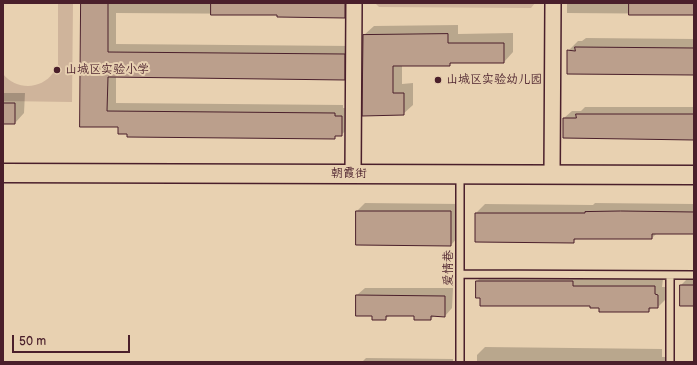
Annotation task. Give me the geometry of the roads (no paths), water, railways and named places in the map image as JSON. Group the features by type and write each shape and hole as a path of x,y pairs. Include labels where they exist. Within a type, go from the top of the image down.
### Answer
{"street":[{"path":"353,174 354,3"},
{"path":"552,174 553,3"},
{"name":"朝霞街","path":"3,173 694,175"}],"lane":[{"name":"爱情巷","path":"460,174 460,362"},
{"path":"460,274 694,275"},
{"path":"670,275 670,362"}],"place":[{"name":"山城区实验小学","path":"57,70"},
{"name":"山城区实验幼儿园","path":"438,80"}]}
